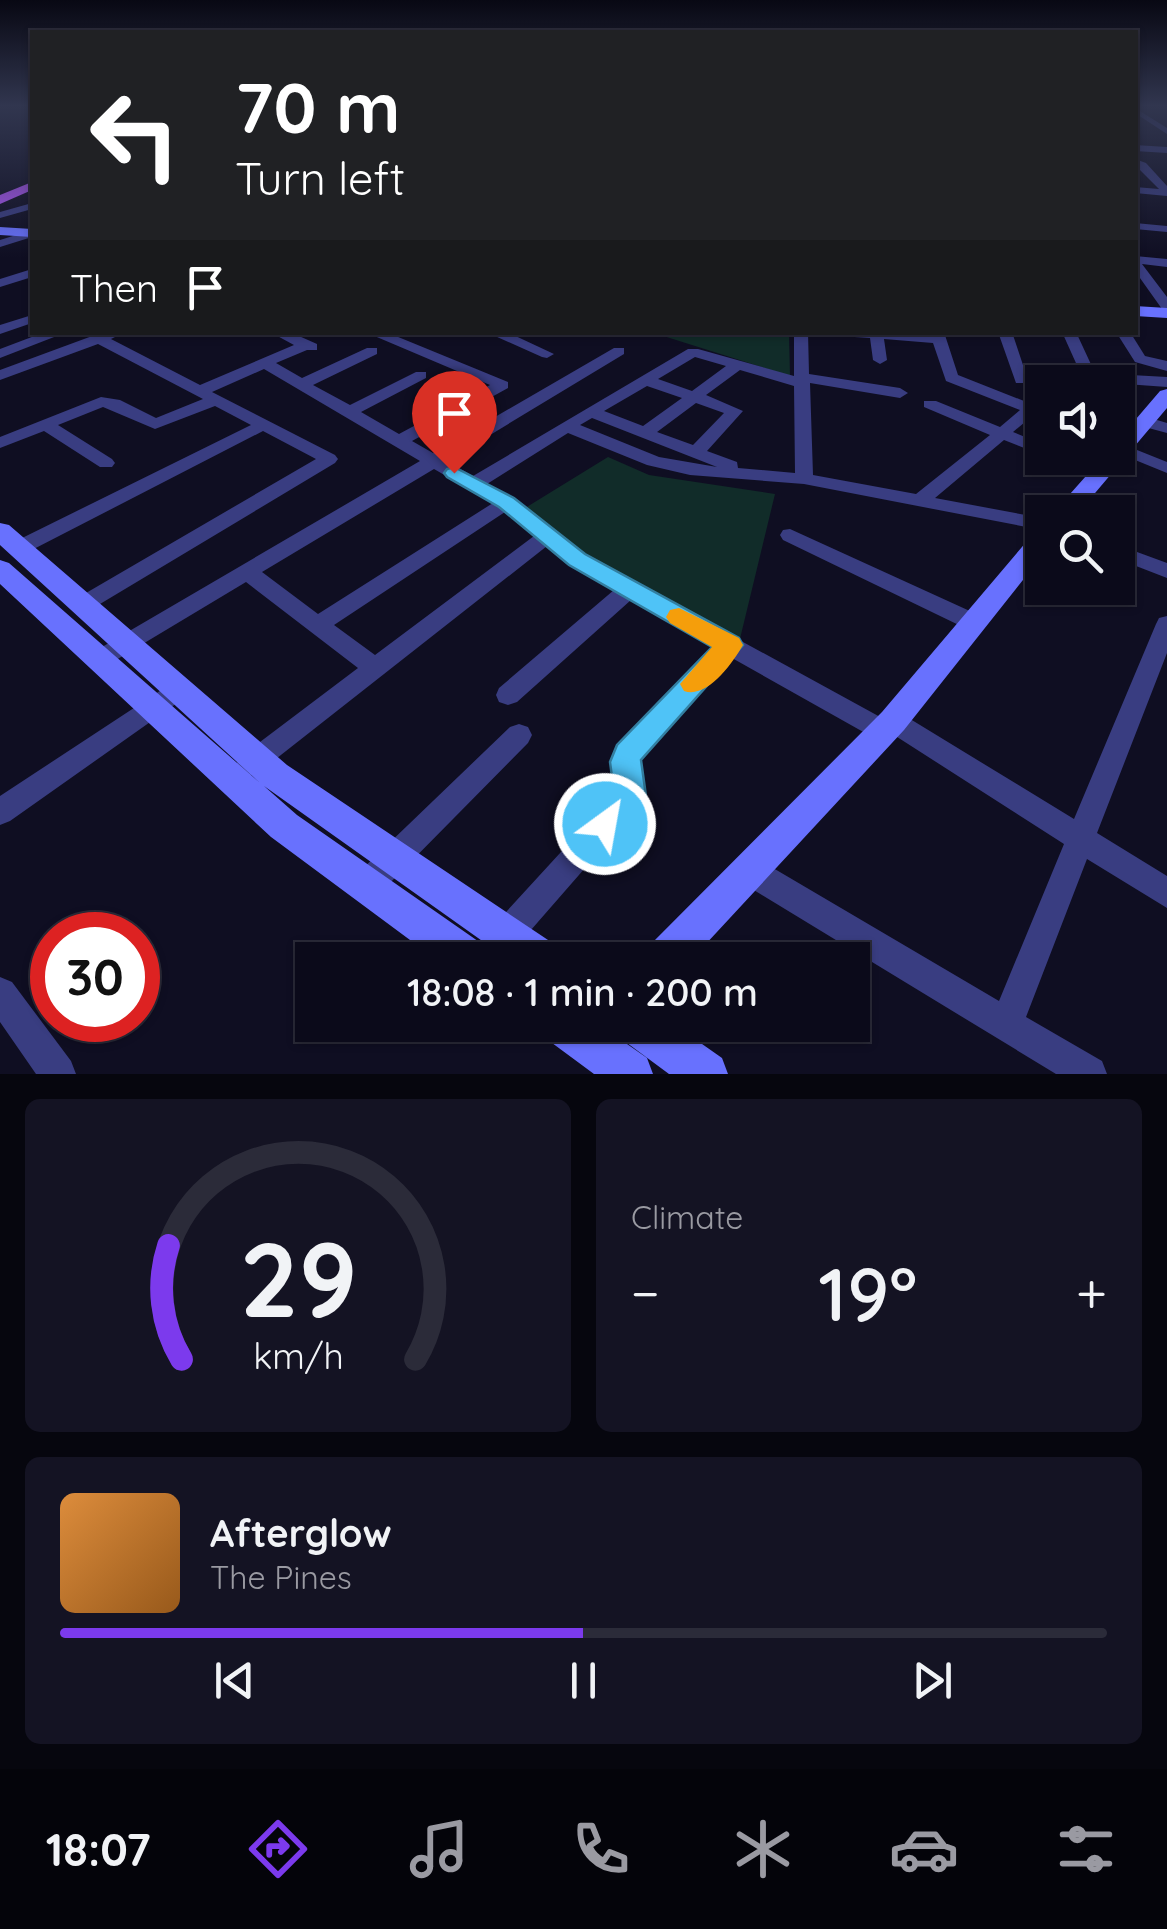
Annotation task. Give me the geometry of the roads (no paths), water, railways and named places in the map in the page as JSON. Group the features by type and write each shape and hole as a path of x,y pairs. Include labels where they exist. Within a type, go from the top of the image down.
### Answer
{"main road":[{"path":"0,198 30,185"}],"street":[{"path":"1138,163 1167,192"},
{"path":"1152,176 1167,176"},
{"path":"1138,190 1167,192"},
{"path":"0,215 30,207"},
{"path":"1,235 30,224"},
{"path":"1138,226 1167,229"},
{"path":"1,235 30,233"},
{"path":"1138,261 1167,262"},
{"path":"1138,265 1167,310"},
{"path":"0,283 30,276"},
{"path":"1138,290 1156,292"},
{"path":"1138,310 1167,310"},
{"path":"0,330 30,320"},
{"path":"0,354 52,335"},
{"path":"0,375 111,335"},
{"path":"0,443 101,402 114,403 147,422 162,423 265,362 310,346 284,335"},
{"path":"379,335 502,385 399,441"},
{"path":"502,335 547,354"},
{"path":"801,335 804,479"},
{"path":"877,335 880,360"},
{"path":"908,335 938,336 950,378 1025,400"},
{"path":"1006,335 1020,376 1025,376"},
{"path":"1070,335 1081,365"},
{"path":"1124,335 1140,360 1167,366"},
{"path":"82,605 329,459 100,340"},
{"path":"112,652 618,350"},
{"path":"302,384 372,351"},
{"path":"474,484 693,352 801,380 900,393"},
{"path":"265,362 506,502 577,560 888,726 1167,893"},
{"path":"644,434 737,365"},
{"path":"349,412 421,375"},
{"path":"646,380 736,411 696,452"},
{"path":"1135,380 1167,382"},
{"path":"1135,442 1157,425 1167,395"},
{"path":"930,404 1025,443"},
{"path":"591,412 755,475"},
{"path":"922,499 1025,414"},
{"path":"44,424 106,463"},
{"path":"5,545 264,425"},
{"path":"567,426 653,460 690,470 804,479 1025,520"},
{"path":"1135,462 1167,468"},
{"path":"1081,495 1098,475"},
{"path":"318,625 506,502"},
{"path":"230,780 548,535"},
{"path":"790,535 975,623"},
{"path":"5,545 82,605 112,652"},
{"path":"5,545 164,698 258,758 274,774 516,942"},
{"path":"1135,559 1167,572"},
{"path":"681,942 888,726 1025,561"},
{"path":"248,572 375,668"},
{"path":"508,695 629,589"},
{"path":"1006,1024 1167,624"},
{"path":"506,935 630,796 625,762 628,754 730,645"},
{"path":"164,698 230,780 284,826 447,942"},
{"path":"0,812 164,698"},
{"path":"367,885 519,735"},
{"path":"750,871 1089,1074"},
{"path":"0,994 58,1074"},
{"path":"597,1042 631,1074"},
{"path":"662,1042 706,1074"}]}
